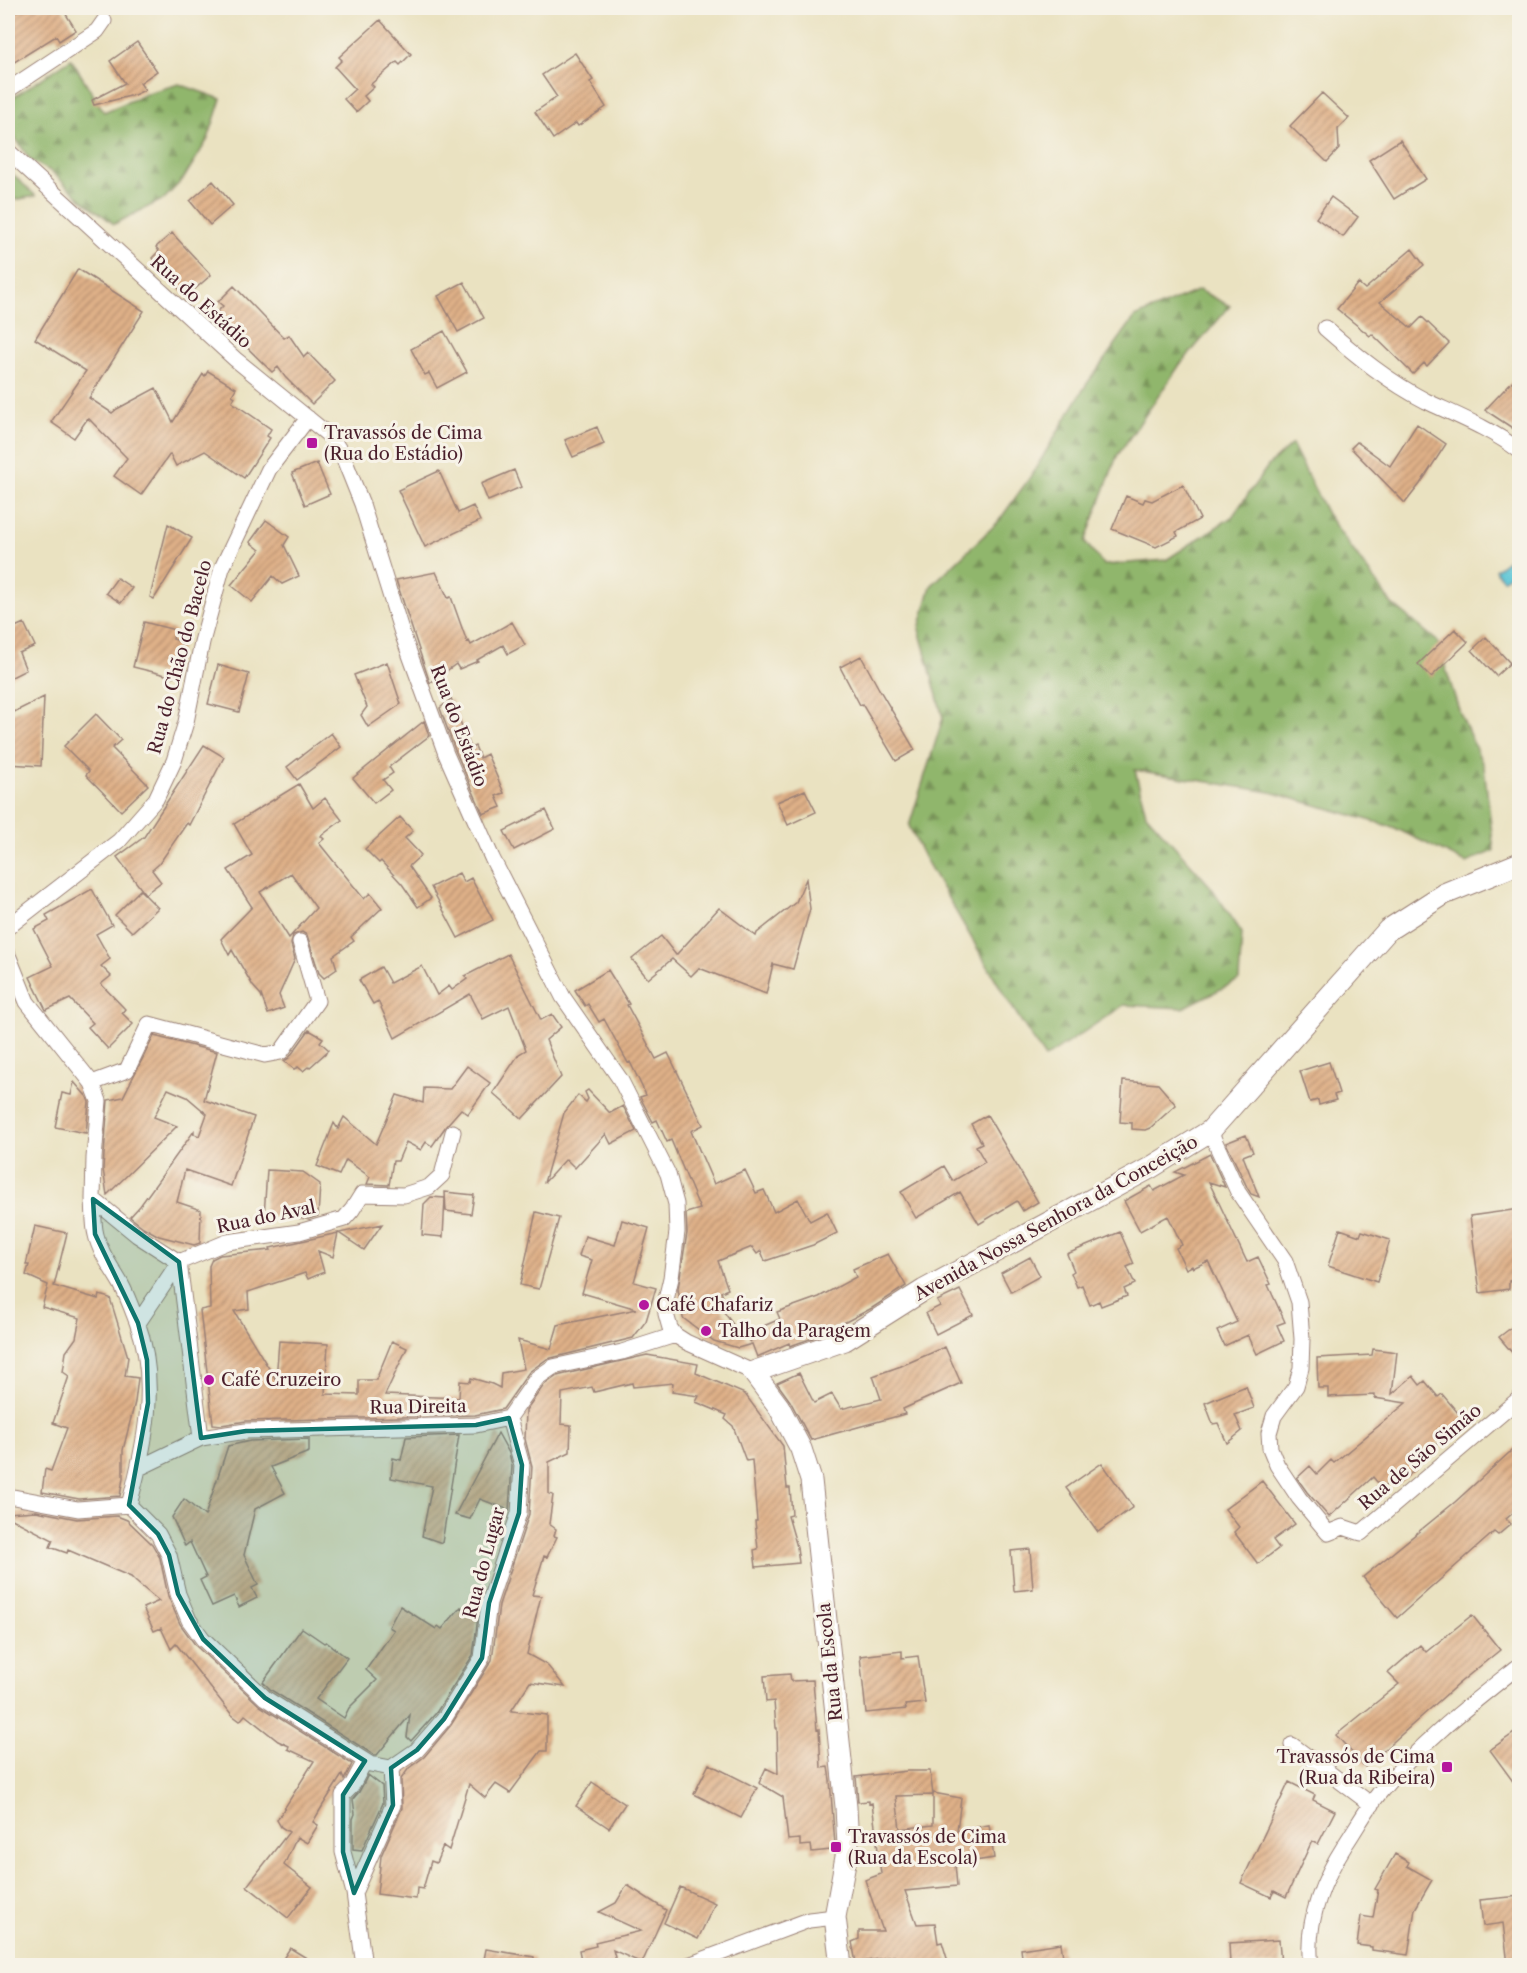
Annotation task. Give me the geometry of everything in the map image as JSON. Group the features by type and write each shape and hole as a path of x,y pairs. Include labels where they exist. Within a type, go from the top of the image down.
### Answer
{"street":[{"path":"8,90 97,31 104,21"},
{"name":"Rua do Estádio","path":"8,151 235,359 331,437 342,454 362,504 402,633 446,754 492,858 563,997 620,1079 668,1174 676,1204 677,1233 665,1304 668,1321 675,1335"},
{"path":"1325,328 1391,381 1425,400 1468,419 1520,451"},
{"name":"Rua do Chão do Bacelo","path":"8,927 119,841 156,799 174,761 186,722 202,642 222,568 269,469 308,418"},
{"name":"Avenida Nossa Senhora da Conceição","path":"753,1372 845,1340 924,1290 1150,1168 1210,1131 1388,930 1444,894 1520,863"},
{"path":"92,1083 127,1070 149,1024 265,1055 281,1052 317,1001 300,942"},
{"path":"8,955 27,1002 92,1083 99,1101 94,1158 95,1234 101,1251 122,1287 138,1323 147,1360 148,1403 139,1468 129,1505"},
{"name":"Rua de São Simão","path":"1210,1131 1238,1192 1285,1261 1299,1302 1302,1339 1301,1368 1296,1386 1274,1416 1269,1432 1270,1449 1277,1465 1299,1498 1328,1533 1342,1527 1361,1533 1520,1398"},
{"name":"Rua do Aval","path":"179,1262 227,1242 299,1232 344,1219 362,1194 404,1195 429,1187 442,1175 453,1132"},
{"path":"93,1199 137,1235 179,1262"},
{"path":"138,1323 179,1262"},
{"path":"179,1262 201,1438"},
{"path":"509,1418 537,1377 553,1367 622,1352 675,1335 753,1372"},
{"name":"Rua da Escola","path":"753,1372 779,1407 801,1449 811,1480 846,1808 848,1846 835,1917 841,1965"},
{"name":"Rua Direita","path":"139,1468 201,1438 246,1431 476,1425 509,1418"},
{"name":"Rua do Lugar","path":"391,1768 417,1750 444,1719 482,1658 489,1603 519,1513 522,1465 509,1418"},
{"path":"8,1496 78,1509 129,1505 158,1534 169,1555 178,1594 189,1620 202,1638 265,1698 370,1764 391,1768 393,1805 354,1893"},
{"path":"1311,1965 1308,1949 1312,1918 1323,1886 1338,1857 1380,1792 1425,1745 1517,1673"},
{"path":"1292,1744 1372,1805"},
{"path":"364,1965 354,1893 343,1851 343,1795 351,1787 365,1761"},
{"path":"686,1965 808,1920 835,1917"}],"highlighted area":[{"path":"93,1199 179,1262 201,1438 246,1431 476,1425 509,1418 522,1465 519,1513 489,1603 482,1658 444,1719 417,1750 391,1768 393,1805 354,1893 343,1852 343,1795 365,1761 265,1698 203,1639 178,1594 169,1555 158,1534 129,1505 148,1403 147,1360 138,1323 95,1234"}],"green space":[{"path":"71,59 104,112 151,92 179,84 221,99 208,139 184,178 164,199 114,224 81,199 52,172 30,160 17,140 8,134 8,101"},
{"path":"8,170 36,196 8,201"},
{"path":"1199,290 1230,306 1179,366 1117,456 1085,542 1104,565 1166,560 1232,517 1268,466 1292,444 1327,514 1391,603 1437,641 1460,713 1484,767 1494,851 1466,863 1393,827 1270,792 1135,770 1146,814 1211,887 1242,933 1239,980 1183,1008 1124,1005 1045,1058 1007,999 924,857 909,826 943,718 919,629 931,586 998,522 1031,476 1086,385 1135,317"}],"water":[{"path":"1513,556 1519,566 1503,580 1495,570"}],"building":[{"path":"22,8 62,8 76,30 59,41 56,36 8,66 8,17"},
{"path":"380,20 411,54 400,65 397,62 371,84 374,87 364,96 368,101 356,112 344,99 355,89 335,67 342,60 339,57"},
{"path":"137,42 157,71 140,83 145,90 94,105 92,100 125,83 110,61"},
{"path":"575,53 593,80 590,82 606,107 578,126 576,123 553,139 535,112 557,97 542,75"},
{"path":"1322,93 1349,118 1338,129 1339,149 1327,162 1290,126"},
{"path":"1400,140 1426,179 1394,199 1369,160"},
{"path":"213,181 233,205 210,225 190,201"},
{"path":"1331,197 1358,217 1343,237 1316,218"},
{"path":"172,233 211,275 186,297 152,258 159,251 156,247"},
{"path":"1412,249 1424,265 1380,302 1411,328 1422,317 1449,343 1427,366 1424,363 1413,374 1372,334 1370,336 1337,309 1358,283 1365,289"},
{"path":"78,269 144,311 89,398 112,413 156,388 173,422 203,374 205,376 208,371 236,388 232,395 235,397 232,402 271,429 267,436 270,438 244,478 205,451 176,466 170,454 141,495 114,476 127,458 88,418 74,438 51,422 86,371 35,339"},
{"path":"464,282 484,318 458,332 438,296"},
{"path":"234,286 284,338 289,335 304,357 308,353 335,381 312,404 278,367 272,372 214,315 223,306 218,302"},
{"path":"444,331 467,372 437,388 429,373 425,375 411,349"},
{"path":"1520,373 1520,433 1485,410"},
{"path":"1417,424 1446,444 1405,503 1351,448 1357,442 1390,466"},
{"path":"597,427 604,444 573,457 565,440"},
{"path":"317,463 330,494 305,505 292,473"},
{"path":"514,470 521,487 488,501 481,484"},
{"path":"439,471 458,513 473,506 480,521 425,547 398,490"},
{"path":"1183,485 1200,519 1176,532 1178,536 1156,547 1112,529 1126,496 1143,503 1145,499 1152,501"},
{"path":"266,520 289,537 284,545 299,576 282,584 273,576 252,602 231,585 260,550 250,542"},
{"path":"168,524 192,538 154,599 150,597"},
{"path":"436,572 448,598 451,597 467,642 469,641 471,645 512,622 525,645 508,654 503,645 478,661 459,669 456,664 430,683 396,580"},
{"path":"117,578 132,588 121,603 106,593"},
{"path":"144,622 175,630 173,639 182,642 174,677 133,667"},
{"path":"24,623 35,646 19,653 26,670 8,679 8,630"},
{"path":"1455,629 1468,642 1431,677 1418,664"},
{"path":"1486,637 1510,663 1496,676 1472,650"},
{"path":"861,656 915,750 896,761 862,704 860,705 840,667"},
{"path":"387,662 401,704 368,727 361,715 367,707 354,675"},
{"path":"218,665 249,674 239,712 208,704"},
{"path":"44,697 41,766 8,764 8,715"},
{"path":"451,699 471,748 475,746 480,758 487,754 504,793 496,796 501,807 483,814 455,750 440,708"},
{"path":"96,714 121,740 112,748 148,785 121,811 86,775 89,771 64,746"},
{"path":"424,721 429,736 389,767 393,773 383,780 391,790 374,803 353,778"},
{"path":"331,733 341,747 297,780 287,767"},
{"path":"204,745 224,757 189,825 187,823 159,864 152,870 161,882 145,894 117,857 144,837"},
{"path":"299,784 313,808 325,798 342,820 321,836 324,839 319,843 364,899 370,893 382,908 351,937 354,941 333,956 337,969 324,978 319,973 307,935 302,932 293,935 291,944 295,959 279,995 284,1008 268,1014 261,995 253,986 232,950 229,955 221,939 252,907 228,870 252,855 234,824","holes":["291,873 316,908 289,938 260,892"]},
{"path":"805,790 816,812 788,825 777,802"},
{"path":"546,810 555,829 514,850 504,831"},
{"path":"400,817 413,831 405,838 421,855 409,866 431,898 418,907 402,884 381,861 379,863 365,849"},
{"path":"459,873 464,882 471,878 493,920 458,938 431,887"},
{"path":"806,879 810,909 793,969 773,964 766,994 699,968 691,976 672,959 648,979 632,959 661,936 676,955 719,908 756,936 796,902"},
{"path":"92,889 112,925 96,934 110,959 101,966 111,976 101,984 125,1009 122,1013 133,1024 108,1049 88,1027 93,1023 70,999 46,1010 30,977 53,966 34,929 49,921 46,915"},
{"path":"140,890 158,908 132,932 115,915"},
{"path":"508,954 541,1020 552,1014 561,1027 546,1040 561,1077 522,1119 493,1093 519,1054 526,1050 509,1006 483,1019 470,994 395,1038 378,1001 373,1004 359,980 381,967 390,983 422,966 437,995 449,986 452,990 467,979 465,976"},
{"path":"608,970 629,1004 627,1005 656,1059 668,1053 703,1125 691,1131 714,1184 745,1170 756,1193 764,1190 774,1212 798,1199 810,1221 827,1212 837,1233 813,1245 765,1261 761,1251 757,1254 752,1247 718,1261 728,1289 721,1292 727,1306 721,1308 734,1326 751,1342 747,1333 780,1319 777,1312 819,1297 856,1277 853,1269 888,1254 906,1286 872,1308 821,1335 790,1346 789,1343 757,1357 752,1344 738,1348 714,1341 683,1318 678,1289 687,1233 686,1213 700,1209 671,1140 667,1142 657,1120 653,1122 640,1097 646,1095 630,1062 628,1063 604,1019 599,1022 588,1004 585,1006 575,990"},
{"path":"309,1030 323,1038 320,1042 329,1050 309,1068 303,1071 298,1067 294,1069 284,1061 289,1058"},
{"path":"154,1036 217,1052 204,1100 254,1117 231,1186 185,1170 177,1202 201,1210 200,1243 194,1245 159,1236 130,1217 194,1131 194,1134 199,1136 207,1114 187,1097 168,1089 154,1117 177,1126 107,1195 103,1169 108,1100 123,1097"},
{"path":"1329,1062 1339,1093 1334,1095 1336,1100 1319,1105 1318,1100 1310,1102 1300,1071"},
{"path":"467,1066 490,1083 468,1114 461,1109 432,1146 426,1142 421,1150 406,1142 398,1161 393,1161 389,1185 367,1184 370,1177 346,1160 339,1175 317,1166 334,1123 338,1129 344,1117 376,1144 397,1095 423,1103 424,1088 450,1089"},
{"path":"1123,1081 1158,1084 1176,1105 1150,1128 1132,1129 1132,1123 1120,1122"},
{"path":"74,1082 89,1102 86,1133 55,1127 62,1093 71,1095"},
{"path":"588,1090 610,1113 623,1106 636,1131 611,1144 606,1134 575,1168 566,1159 544,1183 564,1113 578,1095 586,1102 588,1099 585,1092"},
{"path":"987,1115 1038,1202 1023,1211 1017,1201 979,1224 960,1192 916,1218 901,1192 944,1166 953,1181 985,1162 976,1146 982,1143 971,1124"},
{"path":"1246,1135 1253,1152 1243,1156 1259,1197 1251,1194 1226,1143"},
{"path":"1210,1154 1225,1187 1209,1182 1247,1262 1258,1257 1285,1322 1277,1325 1284,1341 1257,1354 1248,1335 1224,1346 1217,1331 1237,1322 1208,1261 1186,1269 1176,1248 1182,1245 1168,1216 1140,1231 1124,1201 1151,1186 1154,1191 1184,1175 1175,1172"},
{"path":"267,1170 303,1172 320,1184 318,1216 308,1219 264,1216"},
{"path":"445,1192 474,1195 471,1214 446,1211"},
{"path":"431,1197 445,1198 443,1237 422,1235 424,1204"},
{"path":"1520,1209 1520,1280 1509,1281 1509,1289 1480,1293 1470,1216"},
{"path":"536,1212 559,1218 539,1289 520,1285"},
{"path":"622,1220 649,1228 634,1282 656,1288 646,1321 633,1338 547,1359 529,1372 503,1409 475,1415 246,1421 213,1424 200,1310 210,1308 209,1266 212,1259 220,1255 271,1250 270,1248 338,1233 333,1257 318,1251 324,1272 308,1279 305,1273 248,1292 249,1309 234,1311 276,1380 279,1341 328,1344 325,1394 359,1395 359,1380 376,1380 392,1341 407,1348 385,1395 459,1398 460,1381 470,1382 471,1378 500,1388 501,1373 524,1369 518,1340 551,1349 558,1325 637,1309 582,1293 592,1260 579,1256 585,1236 615,1245"},
{"path":"382,1224 364,1250 339,1233"},
{"path":"35,1226 67,1233 54,1286 98,1299 99,1295 110,1298 128,1357 125,1376 138,1378 135,1402 123,1450 123,1478 120,1496 79,1499 42,1492 45,1469 51,1471 67,1428 53,1423 69,1376 63,1372 66,1352 76,1338 80,1318 42,1307 48,1285 26,1275 29,1265 26,1265"},
{"path":"1340,1229 1360,1236 1362,1231 1390,1240 1377,1282 1328,1266"},
{"path":"1120,1232 1134,1264 1127,1267 1135,1284 1124,1289 1127,1296 1101,1306 1099,1301 1090,1305 1082,1285 1077,1287 1067,1254"},
{"path":"1030,1257 1040,1276 1011,1292 1001,1273"},
{"path":"960,1290 973,1315 936,1334 926,1313 940,1306 937,1301"},
{"path":"1520,1321 1520,1362 1499,1337"},
{"path":"945,1347 961,1383 903,1409 905,1414 811,1440 790,1401 777,1383 799,1373 814,1403 832,1394 841,1409 881,1399 873,1376"},
{"path":"1373,1349 1397,1352 1392,1394 1413,1376 1420,1385 1425,1381 1438,1397 1442,1394 1464,1420 1459,1425 1461,1428 1443,1443 1441,1440 1412,1464 1416,1469 1396,1486 1391,1481 1382,1488 1373,1477 1329,1517 1297,1478 1310,1466 1317,1474 1331,1460 1334,1463 1406,1403 1375,1398 1375,1395 1328,1397 1328,1388 1318,1388 1317,1358 1372,1355"},
{"path":"647,1355 698,1364 696,1373 745,1394 783,1446 792,1515 788,1516 799,1563 756,1567 754,1550 758,1549 755,1521 757,1521 752,1460 746,1461 733,1426 725,1419 727,1415 696,1402 699,1396 672,1392 673,1383 633,1387 632,1383 594,1392 592,1387 562,1393 561,1424 571,1425 570,1452 549,1462 549,1494 553,1495 549,1524 556,1529 554,1536 557,1537 547,1557 544,1556 532,1595 541,1596 527,1654 547,1665 565,1687 530,1682 511,1711 547,1715 547,1751 541,1751 510,1793 496,1784 485,1798 469,1784 449,1850 443,1846 436,1863 431,1861 423,1889 417,1888 416,1899 377,1894 381,1856 402,1808 401,1779 409,1768 424,1757 451,1725 492,1660 499,1605 529,1514 532,1466 525,1439 526,1410 544,1385 557,1376"},
{"path":"1246,1386 1254,1408 1235,1415 1242,1431 1227,1443 1218,1423 1213,1424 1205,1403"},
{"path":"498,1433 509,1453 512,1466 509,1510 480,1499 470,1519 455,1515"},
{"path":"459,1435 442,1543 422,1536 432,1486 391,1478 393,1458 401,1460 406,1437"},
{"path":"309,1439 309,1452 271,1467 285,1493 255,1509 244,1555 258,1585 252,1588 257,1598 239,1607 234,1596 212,1606 200,1580 206,1577 190,1542 185,1546 172,1517 184,1499 205,1516 228,1446 250,1441"},
{"path":"1520,1443 1520,1507 1506,1519 1511,1524 1498,1535 1494,1532 1397,1618 1363,1577 1455,1502"},
{"path":"1102,1463 1133,1507 1098,1532 1066,1488"},
{"path":"1262,1481 1295,1524 1273,1540 1279,1548 1258,1564 1234,1532 1239,1527 1225,1509"},
{"path":"36,1511 77,1519 117,1516 127,1520 152,1544 160,1558 168,1596 180,1624 196,1646 260,1706 352,1764 344,1780 342,1775 313,1822 318,1825 307,1843 297,1837 284,1865 312,1887 288,1918 247,1886 289,1832 281,1827 277,1820 314,1761 288,1749 289,1746 278,1741 245,1715 240,1721 232,1715 176,1644 171,1649 161,1628 154,1631 143,1608 159,1601 131,1577 68,1550 67,1553 50,1547 53,1540 8,1517 8,1513"},
{"path":"1030,1549 1033,1589 1014,1591 1011,1551"},
{"path":"400,1606 436,1629 438,1626 442,1629 461,1607 478,1616 473,1655 436,1713 411,1741 407,1737 410,1715 377,1755 374,1755 271,1690 263,1682 302,1628 347,1658 316,1699 344,1718 349,1708 377,1680 366,1670 394,1630 389,1627"},
{"path":"1472,1615 1500,1650 1458,1684 1365,1767 1336,1735 1399,1684 1388,1673 1420,1645 1426,1652"},
{"path":"902,1651 902,1658 918,1656 925,1703 905,1705 906,1709 866,1713 860,1656"},
{"path":"790,1674 791,1681 813,1680 821,1768 828,1767 830,1780 835,1845 831,1846 831,1850 812,1852 811,1845 800,1846 800,1839 788,1840 783,1797 759,1783 766,1768 778,1774 774,1701 766,1702 764,1676"},
{"path":"1520,1729 1520,1791 1490,1750"},
{"path":"709,1764 757,1788 741,1818 694,1794"},
{"path":"907,1771 930,1771 933,1795 933,1793 961,1798 957,1831 989,1825 994,1858 955,1864 957,1886 905,1891 917,1924 935,1923 938,1943 942,1942 949,1965 897,1965 894,1956 856,1963 852,1942 859,1939 859,1931 883,1931 865,1880 881,1874 872,1803 858,1802 856,1777","holes":["933,1795 933,1825 900,1829 896,1796"]},
{"path":"368,1775 382,1786 383,1803 362,1850 353,1849 355,1814 353,1799"},
{"path":"592,1782 625,1804 609,1828 576,1806"},
{"path":"1289,1782 1315,1795 1313,1800 1335,1811 1318,1844 1312,1841 1286,1897 1274,1891 1271,1897 1241,1883"},
{"path":"1395,1854 1409,1862 1407,1866 1432,1880 1415,1909 1408,1955 1372,1950 1372,1947 1357,1945 1361,1916 1373,1918 1378,1890 1375,1889"},
{"path":"627,1885 666,1910 642,1963 613,1950 617,1965 582,1965 579,1950 596,1946 595,1942 641,1931 599,1912 616,1903"},
{"path":"680,1887 715,1903 698,1939 664,1923"},
{"path":"1520,1896 1520,1965 1508,1965 1503,1923 1483,1926 1480,1900"},
{"path":"1279,1940 1281,1965 1230,1965 1229,1943"},
{"path":"1061,1943 1064,1964 1023,1965 1021,1949"},
{"path":"290,1948 318,1965 279,1965"},
{"path":"486,1949 534,1957 534,1965 483,1965"}],"place":[{"name":"Travassós de Cima (Rua do Estádio)","path":"312,443"},
{"name":"Café Chafariz","path":"644,1305"},
{"name":"Talho da Paragem","path":"706,1331"},
{"name":"Café Cruzeiro","path":"209,1380"},
{"name":"Travassós de Cima (Rua da Ribeira)","path":"1447,1767"},
{"name":"Travassós de Cima (Rua da Escola)","path":"836,1847"}]}
